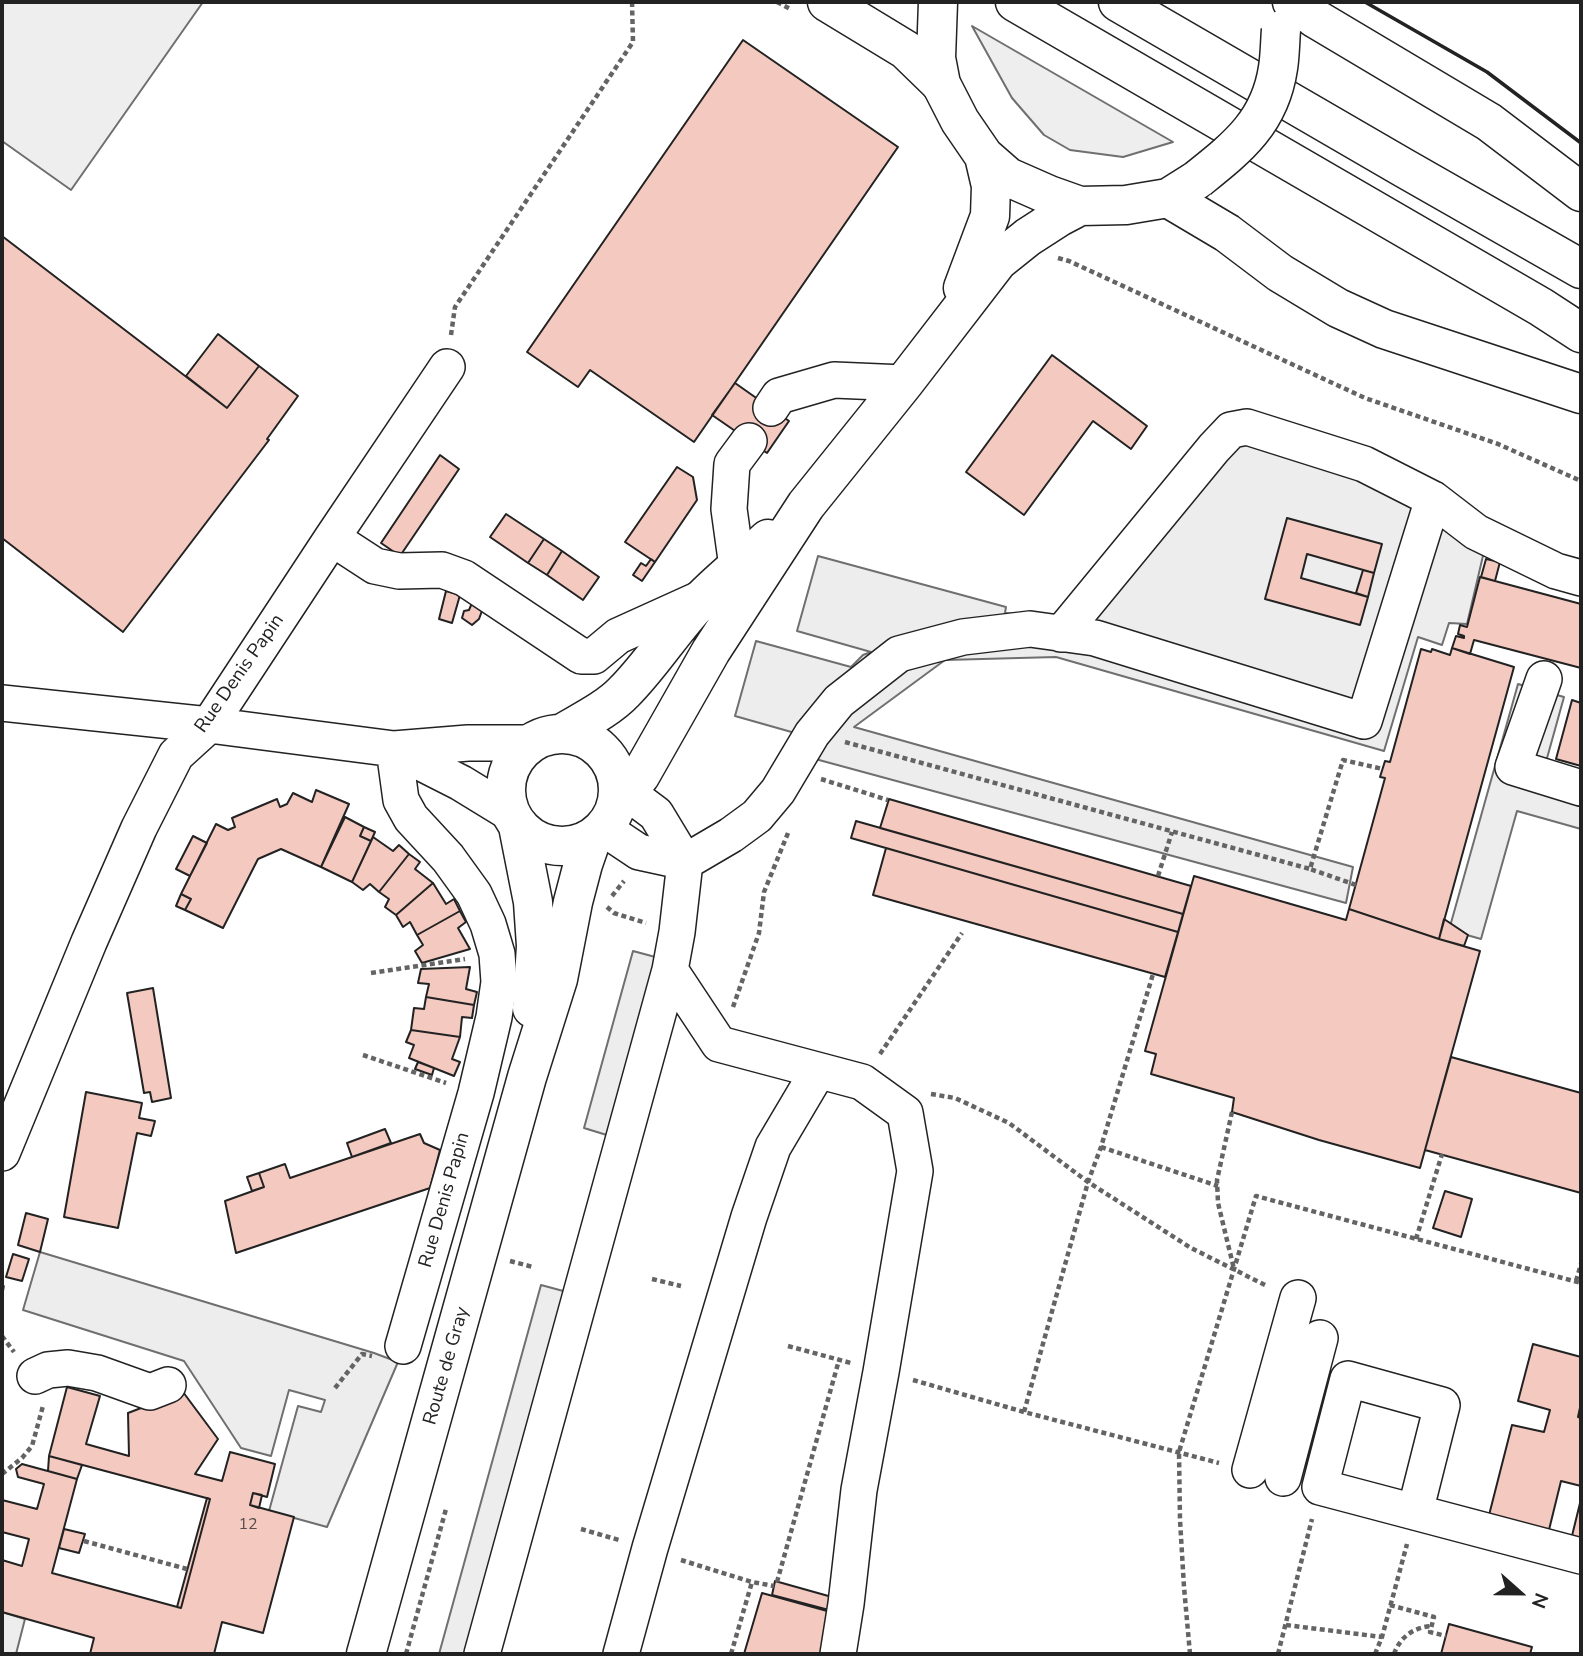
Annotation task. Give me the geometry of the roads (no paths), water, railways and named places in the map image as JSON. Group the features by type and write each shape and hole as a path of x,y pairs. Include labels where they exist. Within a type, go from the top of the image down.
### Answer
{"main road":[{"path":"827,2 905,50 941,84"},
{"path":"1015,2 1581,332"},
{"path":"1118,2 1581,269"},
{"path":"937,18 936,58 941,84 960,121 984,156 1009,177 1080,206 1126,205 1183,189 1230,153 1257,124 1269,103 1278,68 1283,11 1316,19 1489,122 1581,192"},
{"path":"949,324 990,216 991,186 984,156"},
{"path":"1183,189 1227,233 1280,273 1338,309 1384,329 1581,394"},
{"path":"807,505 702,598 622,694 592,715 517,756 508,774 506,794 514,819 533,839 553,846 573,845 608,812 639,776 711,651 807,505 998,261 1027,237 1080,206"},
{"path":"546,738 580,737 589,740 604,752 614,769 608,812"},
{"name":"Route de Gray","path":"366,1654 527,1077 558,979 583,864 608,812"},
{"name":"Route de Gray","path":"514,819 533,902 536,946 527,1077"}],"street":[{"name":"Rue Denis Papin","path":"2,1153 89,942 139,828 176,755 209,725 447,367"},
{"path":"771,408 779,396 834,380 904,383"},
{"path":"1060,634 1213,447 1231,430 1247,427 1364,464 1433,499 1476,532 1556,571 1581,578"},
{"path":"737,567 729,509 732,464 749,440"},
{"path":"608,812 639,852 685,862 757,816 778,791 812,734 839,701 899,654 963,637 1030,629 1095,638 1364,720 1433,499"},
{"path":"332,538 375,566 399,571 442,570 464,578 581,656 594,656 618,636 702,598"},
{"path":"1544,680 1513,767 1581,788"},
{"path":"2,703 209,725 394,749 546,738"},
{"path":"394,749 461,783 514,819"},
{"name":"Rue Denis Papin","path":"389,1351 476,1093 494,1017 499,982 497,954 488,924 474,894 448,858 411,818 401,800 394,749"},
{"path":"482,1654 670,970 685,862"},
{"path":"670,970 719,1045 862,1082 905,1113 915,1171 859,1490 838,1654"},
{"path":"621,1654 749,1217 773,1147 818,1071"},
{"path":"1287,1295 1253,1471 1320,1338"},
{"path":"35,1376 48,1370 68,1368 97,1373 150,1392 168,1385"},
{"path":"1415,1513 1441,1405 1348,1379 1320,1486 1415,1513 1581,1556"}]}
